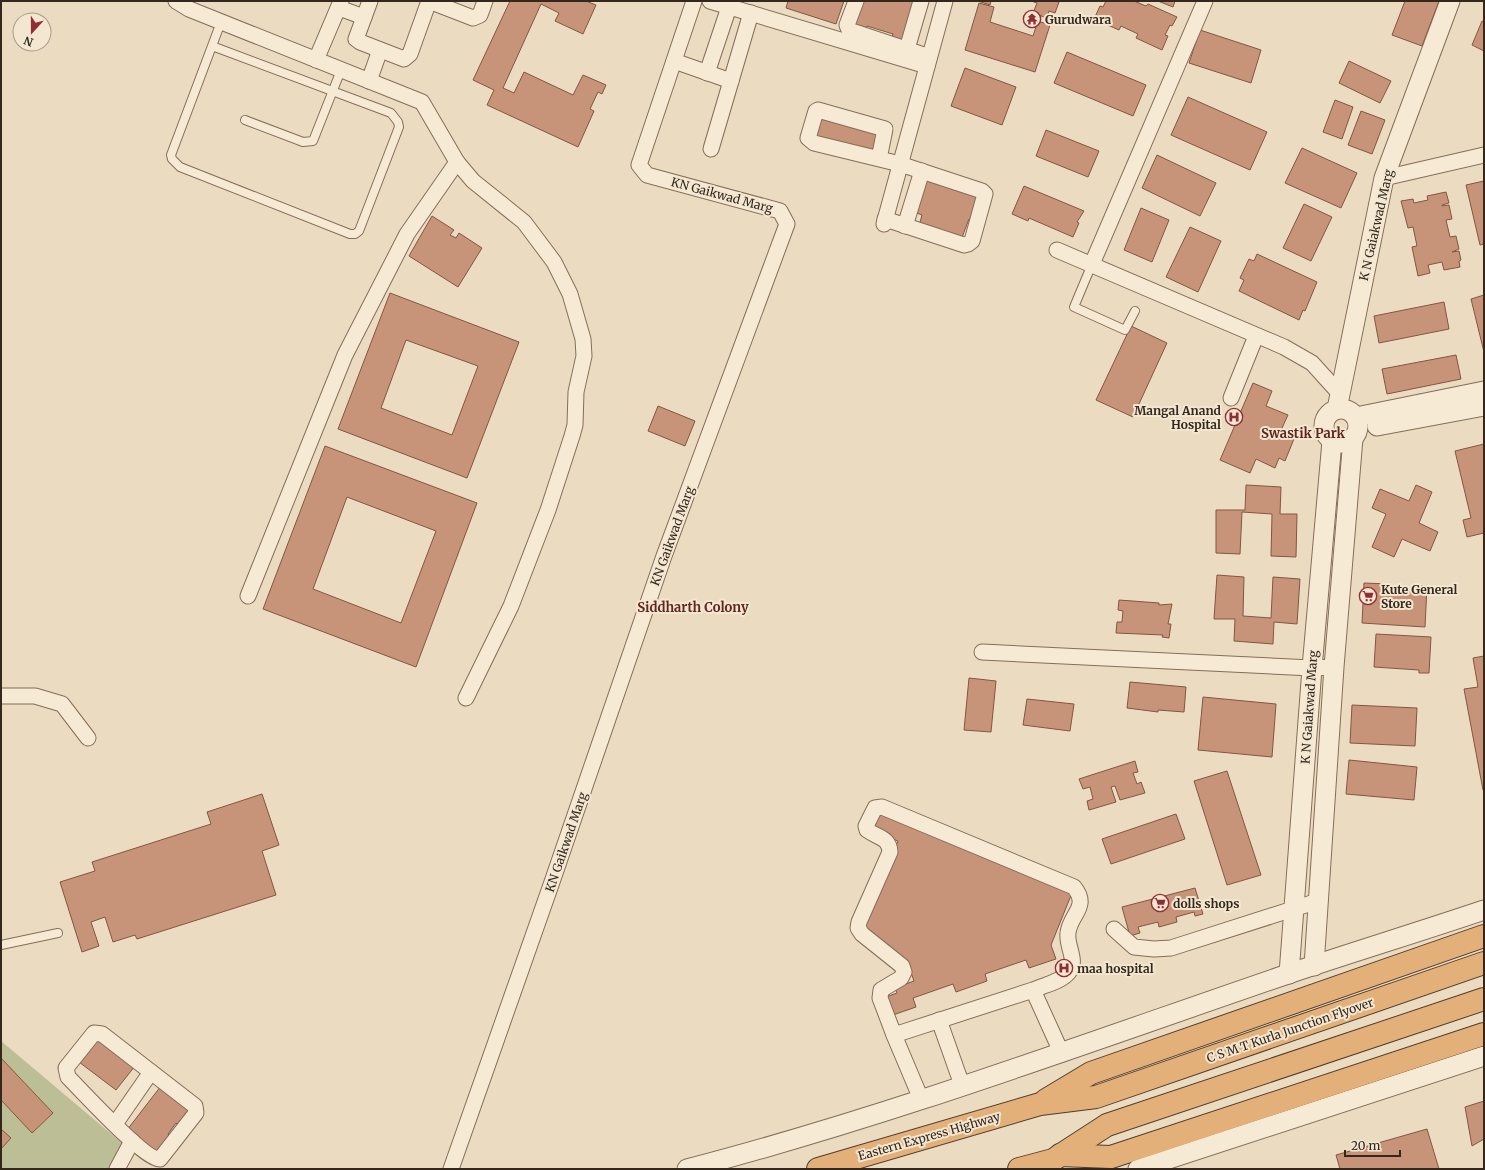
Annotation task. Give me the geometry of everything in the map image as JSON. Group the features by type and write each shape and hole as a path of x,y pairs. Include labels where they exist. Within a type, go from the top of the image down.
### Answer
{"highway":[{"path":"1040,1104 1091,1073 1484,936"},
{"name":"C S M T Kurla Junction Flyover","path":"1040,1104 1096,1097 1484,963"},
{"path":"1057,1161 1107,1125 1484,999"},
{"path":"1019,1169 1057,1161 1111,1157 1484,1034"},
{"name":"Eastern Express Highway","path":"818,1169 1040,1104"}],"street":[{"path":"176,1 190,9 221,22 422,102 457,162 473,181 524,222 554,262 570,294 583,339 584,356 576,392 572,436 548,510 511,606 466,698"},
{"path":"370,1 356,39 360,42 404,59 408,58 429,1 473,18 480,15 485,1"},
{"name":"KN Gaikwad Marg","path":"451,1169 552,882 664,556 787,224 780,211 647,174 639,165 694,1"},
{"path":"710,1 751,14 928,61"},
{"path":"856,1 847,25 849,30 907,49 928,61"},
{"path":"907,49 921,1"},
{"path":"879,159 885,132 882,127 818,110 816,111 808,138 809,141 879,159 900,164 984,192 985,196 972,240 968,244 964,245 905,226 884,221 900,164 928,61 945,1"},
{"path":"1092,264 1205,1"},
{"name":"K N Gaiakwad Marg","path":"1339,401 1384,178 1450,1"},
{"path":"316,60 340,4 364,17"},
{"path":"707,73 729,7"},
{"path":"711,149 751,14"},
{"path":"369,81 380,50"},
{"path":"674,61 731,81"},
{"path":"1384,178 1484,155"},
{"path":"248,596 345,355 406,234 457,162"},
{"path":"905,226 922,171"},
{"path":"1057,250 1284,347 1312,363 1339,401 1348,410 1356,428"},
{"path":"1231,398 1256,336"},
{"path":"1339,401 1324,420 1324,432 1332,441 1343,443 1356,428 1444,406 1484,391"},
{"path":"1444,406 1484,406"},
{"name":"K N Gaiakwad Marg","path":"1314,966 1334,667 1356,428"},
{"name":"K N Gaiakwad Marg","path":"1290,974 1305,756 1332,441"},
{"path":"982,652 1312,668 1334,667"},
{"path":"1,696 35,696 62,704 88,738"},
{"path":"1305,756 1328,759"},
{"path":"894,1035 1033,990 1063,978 1070,971 1073,962 1067,937 1068,930 1080,906 1080,895 1074,888 882,807 875,808 866,826 867,830 883,838 890,844 890,852 859,922 858,928 862,934 902,966 904,972 902,978 881,990 880,998 894,1035 921,1099"},
{"path":"1114,929 1134,947 1154,949 1171,948 1318,900"},
{"path":"687,1169 789,1141 1062,1054 1290,974 1484,910"},
{"path":"1033,990 1062,1054"},
{"path":"939,1020 962,1085"},
{"path":"94,1033 99,1033 151,1072 195,1106 197,1111 160,1159 155,1158 132,1141 115,1124 68,1078 66,1068 90,1036 94,1033"},
{"path":"1138,1169 1484,1056"},
{"path":"115,1124 151,1072"},
{"path":"117,1169 132,1141"}],"lane":[{"path":"212,46 391,113 398,122 399,127 362,225 355,234 350,234 175,164 172,155 212,46 221,22"},
{"path":"245,120 309,143 314,141 341,70"},
{"path":"1092,264 1074,307 1125,330 1135,311"},
{"path":"1,945 58,933"}],"green space":[{"path":"1,1041 128,1148 118,1169 1,1169"}],"building":[{"path":"510,1 586,1 596,5 583,34 555,21 559,13 541,4 503,88 514,93 524,72 573,95 583,75 606,85 602,94 598,92 590,109 594,111 578,147 487,105 494,90 473,80"},
{"path":"788,1 844,1 836,24 786,8"},
{"path":"861,1 917,1 903,42 891,39 893,34 867,26 866,30 852,26"},
{"path":"978,1 991,1 990,5"},
{"path":"1031,1 1059,2 1055,13 1049,11 1047,18 1033,13 1037,3"},
{"path":"1106,1 1134,1 1146,6 1148,4 1177,17 1172,26 1170,25 1165,35 1168,36 1162,50 1136,38 1138,34 1121,26 1119,30 1094,19 1100,6 1103,7"},
{"path":"1158,1 1175,1 1173,7"},
{"path":"1405,1 1439,1 1422,46 1392,35"},
{"path":"979,3 994,7 990,22 1033,36 1038,21 1050,25 1035,72 965,50"},
{"path":"1482,21 1484,22 1484,51 1472,45"},
{"path":"1200,30 1261,50 1251,83 1189,63"},
{"path":"1067,52 1146,85 1133,116 1054,83"},
{"path":"1349,61 1391,81 1380,103 1339,83"},
{"path":"965,68 1016,87 1002,125 951,106"},
{"path":"1188,97 1267,132 1250,170 1171,135"},
{"path":"1335,100 1353,107 1342,139 1323,132"},
{"path":"1361,111 1385,120 1372,154 1348,145"},
{"path":"819,113 882,130 875,157 812,139"},
{"path":"1046,130 1099,151 1088,177 1036,156"},
{"path":"1302,148 1357,173 1341,208 1285,183"},
{"path":"1157,155 1216,183 1200,216 1142,188"},
{"path":"925,179 981,193 972,220 969,219 961,240 919,226 922,215 914,212"},
{"path":"1484,181 1484,244 1480,245 1466,185"},
{"path":"1024,186 1084,211 1077,222 1079,223 1073,237 1029,218 1028,221 1012,214"},
{"path":"1446,192 1449,203 1442,206 1449,205 1452,219 1446,220 1450,237 1456,236 1459,249 1452,252 1459,251 1461,260 1459,261 1460,267 1444,270 1442,262 1428,265 1430,273 1418,276 1412,247 1417,246 1413,227 1408,228 1401,201 1413,199 1414,203 1428,200 1427,196"},
{"path":"1304,204 1332,217 1311,261 1283,248"},
{"path":"1141,208 1169,220 1152,262 1124,250"},
{"path":"432,216 454,230 450,235 456,238 459,233 482,248 458,287 409,256"},
{"path":"1190,227 1221,241 1198,292 1166,277"},
{"path":"1257,254 1317,282 1305,311 1303,310 1299,320 1239,291 1244,280 1240,278 1249,259 1254,261"},
{"path":"390,293 519,342 467,478 338,429","holes":["406,340 478,366 452,435 381,408"]},
{"path":"1484,295 1484,352 1471,299"},
{"path":"1444,302 1449,329 1379,343 1374,316"},
{"path":"1131,326 1167,343 1133,417 1096,400"},
{"path":"1456,355 1461,379 1387,394 1382,369"},
{"path":"1253,383 1272,391 1266,406 1288,415 1282,428 1296,434 1285,461 1279,458 1275,468 1256,459 1250,473 1220,460"},
{"path":"658,406 695,421 685,446 648,431"},
{"path":"1484,444 1484,533 1467,537 1463,520 1471,518 1455,451"},
{"path":"325,446 477,503 416,667 263,609","holes":["347,497 436,531 401,623 313,589"]},
{"path":"1246,485 1281,487 1280,514 1297,514 1296,557 1271,556 1272,514 1242,512 1240,554 1216,553 1216,510 1245,510"},
{"path":"1416,485 1432,492 1419,523 1438,532 1430,551 1402,539 1394,557 1372,547 1386,514 1372,508 1380,489 1409,501"},
{"path":"1217,575 1244,577 1243,616 1271,618 1273,577 1300,579 1297,624 1274,622 1273,644 1234,641 1235,619 1214,619"},
{"path":"1364,583 1389,584 1388,591 1418,592 1418,586 1427,586 1425,627 1362,623"},
{"path":"1119,600 1159,603 1159,605 1172,604 1168,624 1171,624 1169,638 1162,637 1163,635 1116,633 1117,622 1122,622 1123,611 1118,610"},
{"path":"1376,634 1431,637 1429,673 1419,673 1419,670 1374,667"},
{"path":"1484,656 1483,790 1464,689 1478,687 1473,658"},
{"path":"969,678 996,681 991,732 964,730"},
{"path":"1130,682 1186,687 1184,712 1158,710 1158,712 1127,708"},
{"path":"1203,697 1276,704 1272,757 1198,750"},
{"path":"1027,699 1074,704 1070,731 1023,725"},
{"path":"1352,705 1417,708 1415,746 1350,743"},
{"path":"1349,760 1417,767 1414,800 1346,794"},
{"path":"1135,761 1138,772 1133,773 1137,784 1141,782 1145,793 1120,800 1115,786 1111,787 1116,802 1089,810 1087,801 1093,799 1090,787 1083,789 1079,779"},
{"path":"1227,771 1261,875 1227,885 1194,781"},
{"path":"262,794 279,845 262,851 276,895 137,939 135,935 113,942 105,917 91,922 99,946 82,952 60,882 95,871 92,862 211,824 207,812"},
{"path":"876,812 1072,893 1051,945 1056,959 1029,968 1026,960 985,974 987,981 956,992 953,984 913,998 916,1007 890,1016 883,998 897,993 895,988 914,981 907,962 863,927 898,841 869,829"},
{"path":"1176,814 1185,839 1111,864 1102,839"},
{"path":"1195,888 1203,914 1195,916 1194,912 1176,917 1177,922 1159,927 1158,922 1138,927 1140,933 1130,936 1122,907"},
{"path":"98,1037 135,1066 116,1090 79,1062"},
{"path":"1,1058 53,1113 32,1133 1,1100"},
{"path":"161,1086 192,1109 184,1120 182,1119 177,1124 176,1123 168,1134 171,1137 158,1154 127,1130"},
{"path":"1484,1101 1484,1139 1472,1146 1465,1107"},
{"path":"1,1129 11,1138 1,1149"},
{"path":"1427,1129 1439,1169 1340,1169 1336,1155"}],"place":[{"name":"Gurudwara","path":"1032,19"},
{"name":"Mangal Anand Hospital","path":"1234,417"},
{"name":"Kute General Store","path":"1368,596"},
{"name":"dolls shops","path":"1160,903"},
{"name":"maa hospital","path":"1064,968"}],"district":[{"name":"Swastik Park","path":"1303,433"},
{"name":"Siddharth Colony","path":"693,607"}]}
